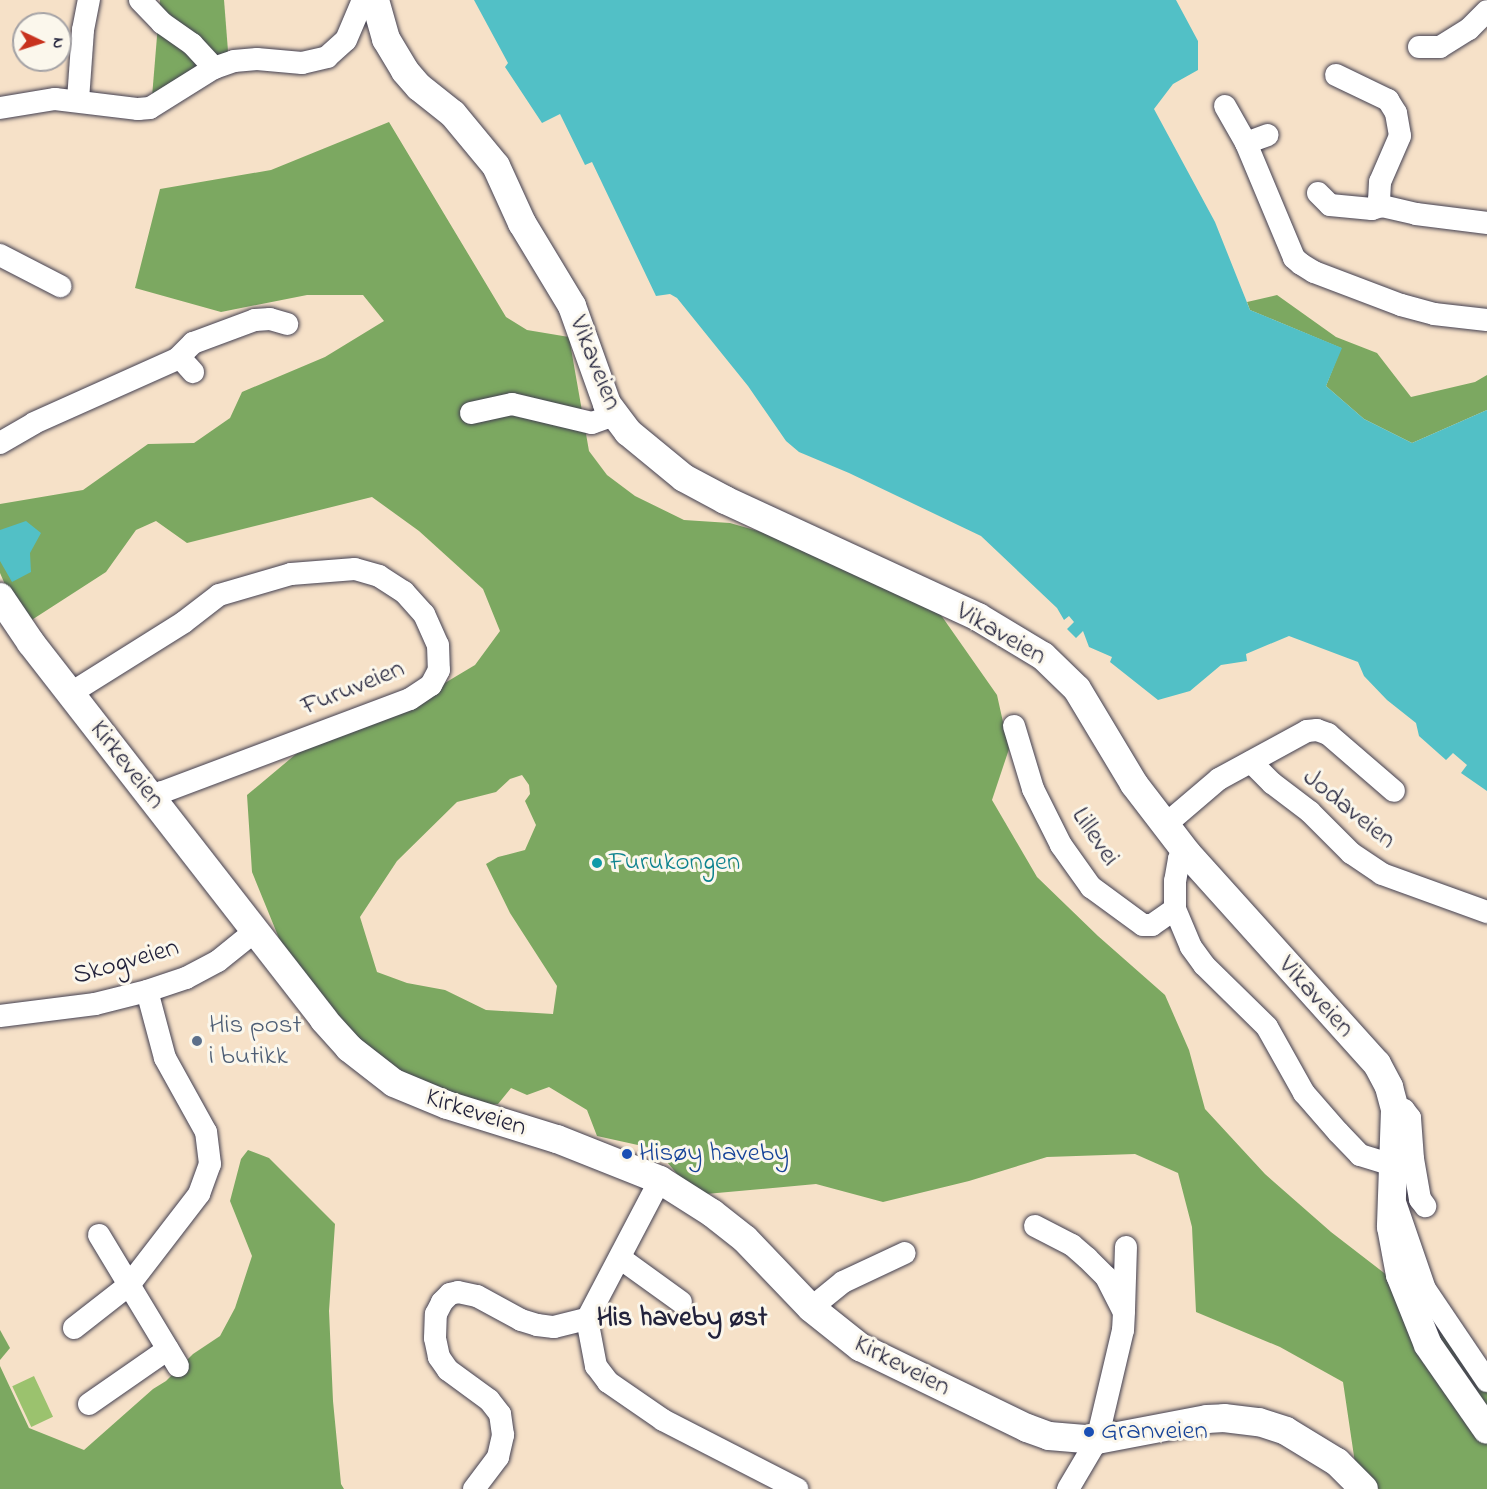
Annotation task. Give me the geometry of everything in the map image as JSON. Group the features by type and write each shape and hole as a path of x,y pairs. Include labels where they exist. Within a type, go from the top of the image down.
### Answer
{"main road":[{"name":"Vikaveien","path":"375,0 386,39 405,71 419,87 453,114 496,166 522,223 575,314 599,383 614,415 642,445 684,478 725,500 978,617 1043,656 1077,689 1134,784 1187,853 1377,1064 1389,1087 1395,1110 1391,1227 1400,1275 1428,1345 1487,1430"},
{"name":"Kirkeveien","path":"0,597 31,643 153,798 254,932 349,1048 394,1083 447,1105 557,1139 660,1180 720,1219 745,1239 811,1308 860,1347 1027,1428 1049,1436 1097,1440 1207,1419 1224,1418 1259,1422 1286,1431 1337,1462 1364,1489"}],"street":[{"path":"78,100 83,30 88,0"},
{"path":"140,0 162,23 192,44 214,68"},
{"path":"0,108 55,99 78,100 138,110 150,108 214,68 234,61 257,59 302,63 327,57 346,40 363,0"},
{"path":"1419,47 1440,47 1469,29 1487,11"},
{"path":"1336,75 1388,100 1396,113 1400,136 1380,182 1379,200 1382,206"},
{"path":"1225,106 1246,143 1294,258 1301,264 1314,272 1401,305 1434,314 1487,320"},
{"path":"1246,143 1268,135"},
{"path":"1318,194 1330,205 1372,209 1382,206 1416,214 1487,223"},
{"path":"0,255 60,286"},
{"path":"0,443 34,423 185,365 193,343 255,320 270,319 287,324"},
{"path":"471,413 512,404 592,423 614,415"},
{"name":"Furuveien","path":"71,693 184,622 219,595 291,574 355,569 380,576 405,592 424,614 438,645 439,670 431,685 410,699 162,792 153,798"},
{"name":"Lillevei","path":"1014,726 1033,789 1061,845 1091,887 1143,925 1152,925 1175,909"},
{"path":"1165,825 1219,779 1296,735 1317,730 1328,734 1394,791"},
{"name":"Jodaveien","path":"1251,762 1272,783 1310,812 1351,853 1382,874 1487,912"},
{"path":"1187,853 1179,860 1175,882 1175,909 1191,947 1204,965 1267,1027 1304,1093 1360,1155 1392,1165"},
{"name":"Skogveien","path":"0,1016 95,1004 147,991 186,978 218,961 254,932"},
{"path":"74,1328 129,1285 199,1194 210,1164 206,1132 165,1058 147,991"},
{"path":"1395,1110 1404,1110 1410,1118 1420,1199 1425,1206"},
{"path":"660,1180 587,1319 596,1366 608,1382 663,1420 797,1489"},
{"path":"1392,1195 1401,1214 1425,1289 1487,1381"},
{"path":"1035,1226 1072,1245 1087,1258 1106,1277 1124,1312"},
{"path":"89,1404 173,1358 99,1235"},
{"path":"1068,1489 1097,1440 1123,1330 1126,1247"},
{"path":"811,1308 843,1282 905,1253"},
{"path":"620,1258 681,1302"},
{"path":"474,1489 498,1457 503,1435 500,1414 489,1400 448,1370 439,1357 435,1338 436,1314 442,1302 450,1294 458,1292 477,1296 521,1320 537,1325 554,1327 587,1319"}],"green space":[{"path":"160,0 224,0 229,64 152,97"},
{"path":"389,122 506,317 527,330 569,337 589,451 607,475 635,496 684,520 730,523 779,537 936,608 997,695 1009,749 992,800 1037,877 1098,936 1165,995 1189,1050 1205,1109 1265,1174 1331,1232 1401,1286 1487,1365 1487,1489 1379,1489 1355,1463 1343,1382 1280,1347 1196,1312 1192,1227 1178,1173 1135,1154 1047,1157 969,1181 883,1202 816,1184 706,1194 678,1175 656,1149 597,1136 587,1110 549,1087 527,1095 511,1088 498,1104 482,1106 406,1077 350,1031 285,953 252,872 247,795 314,739 398,711 475,665 500,631 483,589 419,531 372,497 187,543 156,521 136,530 106,572 27,623 11,598 0,573 0,504 83,490 148,444 194,443 230,418 242,392 325,357 384,321 363,295 307,295 221,312 135,288 160,189 271,170","holes":["522,775 529,785 530,794 525,801 536,825 525,850 498,857 486,864 510,913 557,986 553,1014 486,1010 445,990 407,983 377,972 360,917 397,861 457,802 496,792 510,779"]},
{"path":"1277,295 1336,337 1377,353 1411,397 1475,382 1487,375 1487,410 1412,443 1364,419 1326,386 1341,348 1250,310 1247,302"},
{"path":"248,1150 269,1158 335,1224 329,1311 333,1401 341,1484 344,1489 0,1489 0,1366 29,1428 84,1450 153,1389 166,1381 193,1354 220,1336 235,1308 252,1256 230,1201 241,1159"},
{"path":"0,1330 10,1348 0,1360"},
{"path":"34,1376 53,1417 31,1427 12,1386"}],"water":[{"path":"474,0 1176,0 1198,41 1198,70 1173,84 1154,109 1215,222 1250,310 1342,348 1326,386 1364,419 1412,443 1487,410 1487,791 1461,773 1467,765 1453,753 1446,760 1419,736 1416,723 1387,700 1364,676 1358,662 1289,636 1246,654 1247,661 1221,665 1190,691 1158,700 1110,662 1112,657 1089,647 1083,631 1076,638 1067,629 1074,622 1069,616 1064,620 1057,608 981,536 849,473 799,452 786,441 748,386 677,298 670,294 656,296 592,162 585,165 560,114 542,123 505,67 508,63"},
{"path":"26,521 41,533 30,553 31,572 12,582 0,561 0,530"}],"place":[{"name":"Furukongen","path":"597,863"},
{"name":"His post i butikk","path":"197,1041"},
{"name":"Hisøy haveby","path":"627,1154"},
{"name":"Granveien","path":"1089,1432"}],"district":[{"name":"His haveby øst","path":"682,1319"}]}
